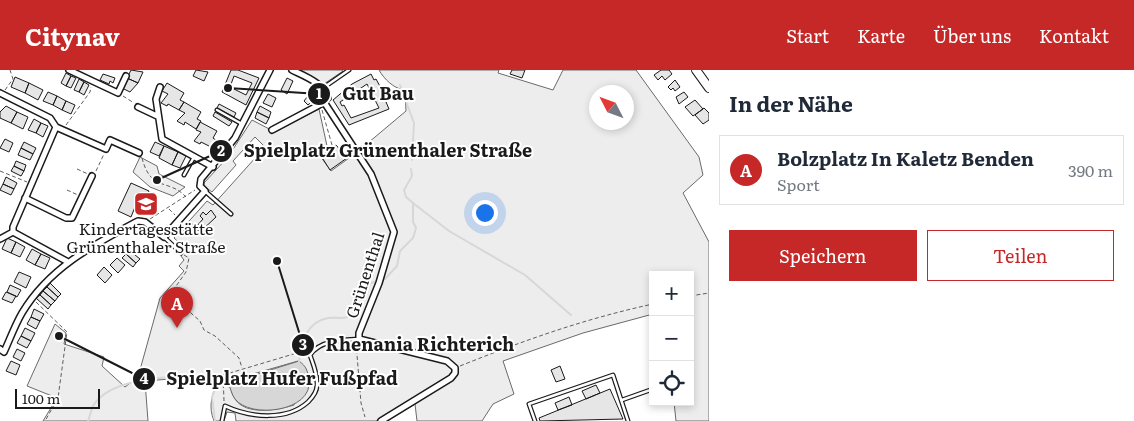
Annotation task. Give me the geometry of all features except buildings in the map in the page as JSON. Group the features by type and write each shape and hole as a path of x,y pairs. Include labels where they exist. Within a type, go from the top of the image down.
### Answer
{"main road":[{"path":"696,70 709,88"}],"street":[{"path":"69,70 118,93 126,76"},
{"path":"0,350 4,352 18,320 32,298 48,278 68,262 142,220 164,237 205,191 200,186 201,179 213,167 243,125 270,70"},
{"path":"272,130 323,103 328,98 323,88 292,70"},
{"path":"160,87 156,100 157,116 162,138 213,167"},
{"path":"1,94 45,115 56,127 106,149 110,140 139,153"},
{"name":"Grünenthal","path":"323,103 371,174 391,220 394,232 379,283 359,333 359,339 446,361 455,368"},
{"path":"138,107 157,116"},
{"path":"13,232 13,227 56,127"},
{"path":"25,198 66,218 72,218 92,176"},
{"path":"0,239 13,232"},
{"path":"13,232 68,262"},
{"path":"381,421 451,378 455,373 455,368"}],"lane":[{"path":"323,88 349,70"},
{"path":"217,110 243,125"},
{"path":"184,175 194,157"},
{"path":"205,191 231,214"},
{"path":"164,237 182,253"},
{"path":"222,421 225,406 246,414 265,417 285,416 296,412 305,405 316,390 316,375 310,355 313,351 330,342 359,339"},
{"path":"535,421 529,404 613,375 628,421"},
{"path":"622,400 649,390"}],"path":[{"path":"1,94 13,78 10,70"},
{"path":"64,130 90,92 93,81"},
{"path":"118,93 132,100 138,107"},
{"path":"323,103 332,145"},
{"path":"97,170 106,149"},
{"path":"139,153 146,172 153,180 180,191 186,197"},
{"path":"77,169 92,176"},
{"path":"0,171 31,184"},
{"path":"145,222 168,209 200,186"},
{"path":"67,190 83,197"},
{"path":"168,209 180,219"},
{"path":"182,253 189,258 186,272 174,289 175,299 200,321 204,330 214,336 239,358 242,368"},
{"path":"694,296 709,294"},
{"path":"32,298 67,332 58,398 45,421"},
{"path":"455,368 545,333 596,317 649,305"},
{"path":"359,339 356,340 356,354 361,403 365,417"},
{"path":"225,406 222,377 242,368 261,366 297,353 303,355"}],"shaded area":[{"path":"301,70 342,70 343,71 324,84"},
{"path":"379,70 499,70 498,73 553,90 563,70 636,70 699,157 703,175 683,193 709,242 709,421 676,421 674,406 694,406 694,271 649,271 649,315 583,333 503,361 514,394 493,404 482,421 417,421 415,404 397,415 396,410 376,421 236,421 235,413 227,412 224,421 214,421 211,406 217,382 208,376 145,381 148,421 43,421 57,398 27,386 55,324 66,333 64,344 104,357 102,366 125,387 138,377 160,298 184,271 179,266 184,260 181,256 186,249 174,238 207,201 213,205 265,147 255,137 233,161 236,165 212,192 204,186 204,183 228,157 252,120 275,132 319,109 327,146 318,153 331,171 356,153 406,111 405,90 393,86","holes":["298,361 294,405 271,410 247,408 234,397 229,384 246,376"]},
{"path":"140,157 157,166 159,174 185,187 173,196 150,187 133,172"},
{"path":"299,361 305,367 308,374 308,391 301,399 279,409 253,409 243,405 235,399 227,382 229,380 235,381"}],"waterway":[{"path":"400,85 414,123 412,160"},
{"path":"299,362 303,341 314,324 328,318 345,318 351,315 358,307 371,283 385,279 397,266 400,251 413,238 416,228 413,222 413,203 406,197 404,190 412,176 411,169"},
{"path":"413,203 449,231 525,275 571,315"},
{"path":"88,421 93,406 102,396 128,384 160,378 203,375 210,375 218,382 230,382"},
{"path":"215,421 212,397 218,382"}],"place":[{"name":"Gut Bau","path":"228,88"},
{"name":"Spielplatz Grünenthaler Straße","path":"157,180"},
{"name":"Kindertagesstätte Grünenthaler Straße","path":"146,204"},
{"name":"Rhenania Richterich","path":"277,261"},
{"name":"Bolzplatz In Kaletz Benden","path":"177,328"},
{"name":"Spielplatz Hufer Fußpfad","path":"59,336"}]}
